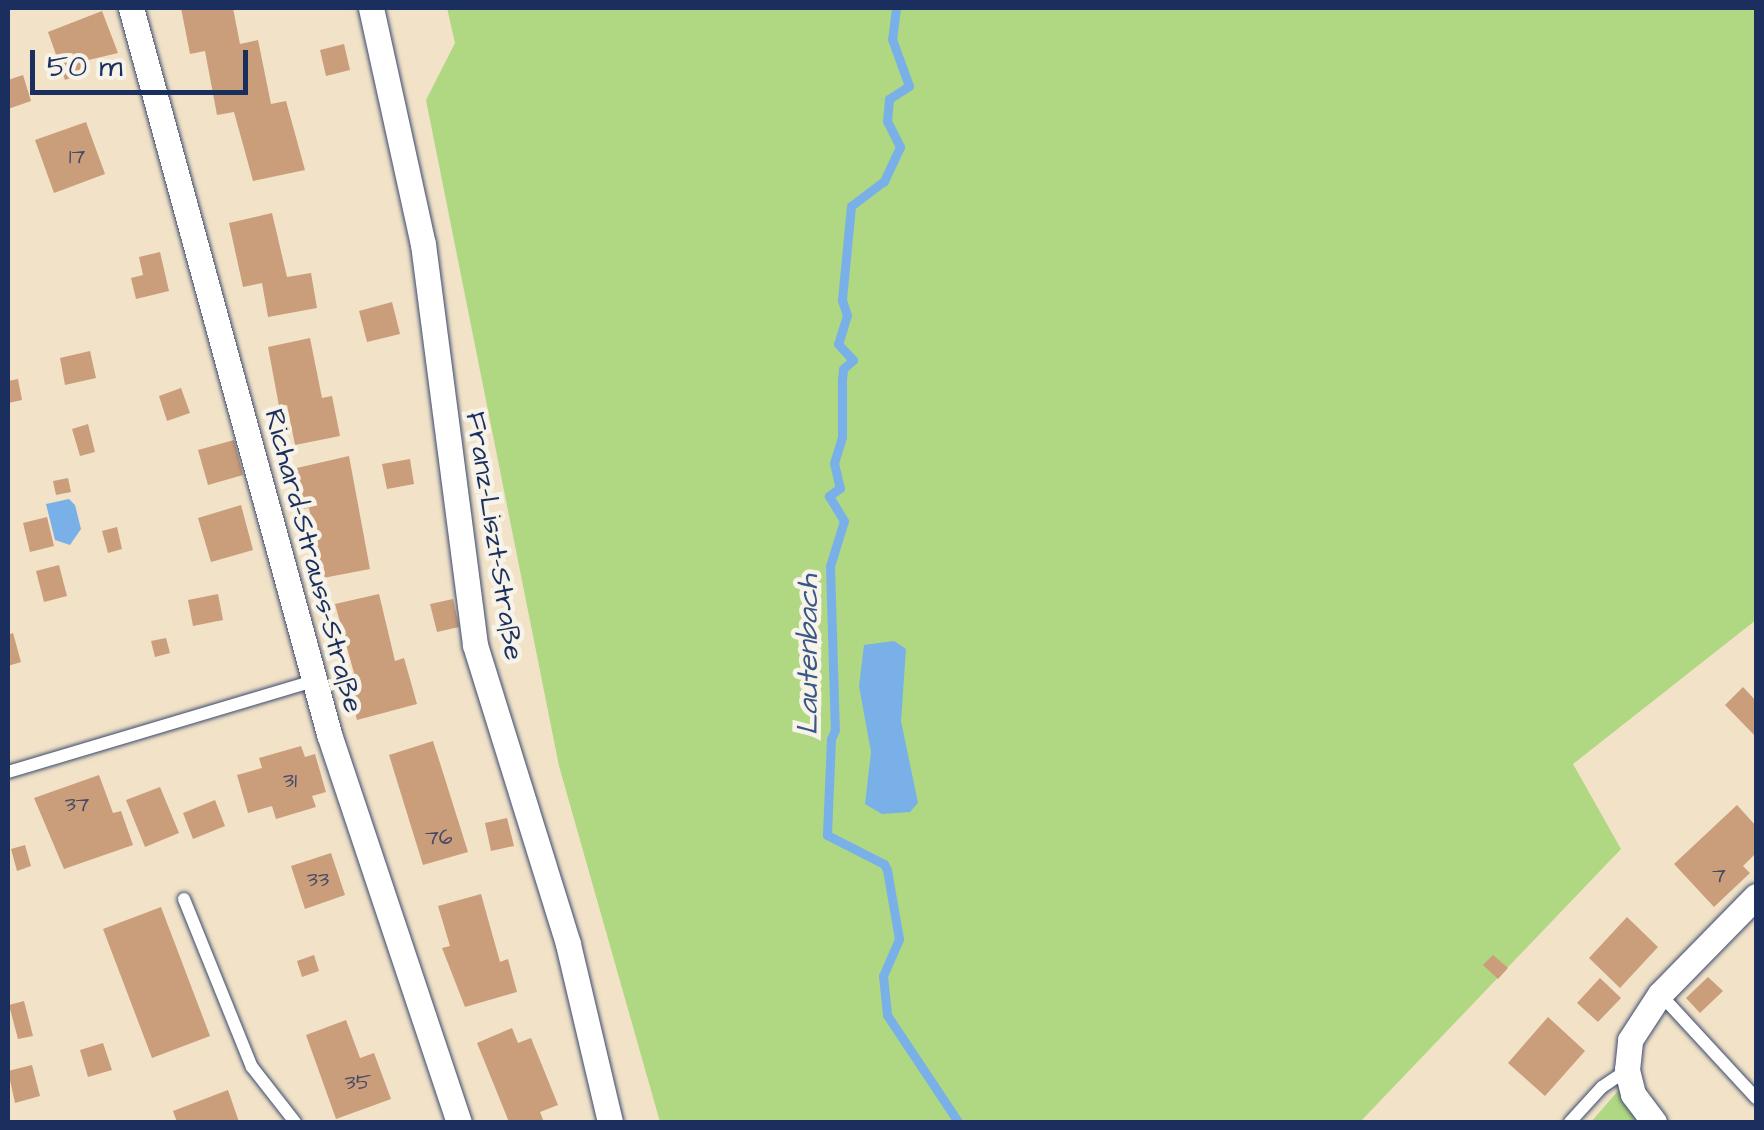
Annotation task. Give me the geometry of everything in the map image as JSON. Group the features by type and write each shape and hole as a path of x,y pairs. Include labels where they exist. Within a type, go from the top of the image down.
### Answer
{"street":[{"name":"Richard-Strauss-Straße","path":"132,8 314,680 459,1122"},
{"name":"Franz-Liszt-Straße","path":"370,8 423,244 475,645 568,944 610,1122"},
{"path":"1654,1122 1633,1094 1627,1070 1630,1040 1660,994 1756,896"}],"lane":[{"path":"8,772 314,680"},
{"path":"184,899 252,1066 295,1122"},
{"path":"1660,994 1756,1098"},
{"path":"1570,1122 1602,1087 1627,1070"}],"green space":[{"path":"447,8 1756,8 1756,620 1573,764 1621,849 1360,1122 660,1122 559,766 426,100 455,43"},
{"path":"1631,1076 1669,1122 1591,1122"}],"water":[{"path":"69,499 75,505 81,529 70,545 55,540 46,504"},
{"path":"894,641 906,649 901,721 918,803 910,812 882,814 865,804 871,752 859,686 864,645"}],"building":[{"path":"181,8 233,8 240,44 258,40 271,104 286,101 305,170 253,181 234,112 217,115 205,51 190,54"},
{"path":"102,11 118,53 80,62 83,73 65,80 48,32"},
{"path":"344,44 350,70 326,76 320,50"},
{"path":"23,75 31,101 8,109 8,80"},
{"path":"86,122 105,174 54,193 35,140"},
{"path":"272,213 287,277 311,273 317,308 268,317 262,283 243,287 229,223"},
{"path":"160,252 169,291 136,299 131,278 143,275 139,257"},
{"path":"392,302 400,334 367,342 359,311"},
{"path":"310,338 322,398 332,396 340,436 295,445 287,405 279,406 268,347"},
{"path":"90,351 96,378 65,385 60,358"},
{"path":"18,379 22,400 8,403 8,381"},
{"path":"181,388 190,413 167,421 159,396"},
{"path":"88,424 95,452 80,456 72,429"},
{"path":"234,440 243,475 208,485 198,450"},
{"path":"349,456 370,569 323,578 309,508 297,510 288,470"},
{"path":"410,459 414,484 387,489 382,464"},
{"path":"68,478 71,492 56,495 53,481"},
{"path":"241,505 253,550 211,562 198,518"},
{"path":"47,517 54,546 30,552 23,523"},
{"path":"117,527 122,549 108,553 102,531"},
{"path":"59,565 67,596 44,602 36,571"},
{"path":"218,594 223,620 193,626 188,600"},
{"path":"379,594 395,661 404,658 417,704 357,720 345,675 354,673 335,604"},
{"path":"453,599 459,627 437,632 430,604"},
{"path":"13,633 21,662 8,666 8,635"},
{"path":"166,638 170,653 155,657 151,641"},
{"path":"1743,687 1756,701 1756,737 1725,705"},
{"path":"433,741 468,852 423,865 389,755"},
{"path":"301,746 305,757 315,754 326,792 312,796 316,807 276,819 272,806 248,813 237,775 262,768 259,758"},
{"path":"99,775 113,813 121,811 133,845 64,869 34,798"},
{"path":"160,787 179,833 145,847 126,800"},
{"path":"215,800 225,826 193,839 183,813"},
{"path":"1737,805 1756,826 1756,853 1743,866 1750,873 1714,907 1674,864"},
{"path":"507,818 514,846 491,851 485,823"},
{"path":"25,845 31,866 17,871 11,849"},
{"path":"331,853 345,895 305,909 291,866"},
{"path":"481,894 500,962 508,959 517,992 465,1007 442,948 450,946 438,906"},
{"path":"161,907 210,1036 152,1058 103,929"},
{"path":"1627,917 1658,947 1620,988 1589,958"},
{"path":"314,955 319,971 302,977 297,961"},
{"path":"1493,955 1508,968 1498,979 1483,965"},
{"path":"1708,977 1723,991 1700,1013 1686,998"},
{"path":"1600,978 1621,998 1598,1022 1577,1003"},
{"path":"24,1001 33,1036 18,1039 9,1005"},
{"path":"1548,1017 1585,1051 1545,1096 1508,1063"},
{"path":"346,1020 360,1058 374,1053 391,1099 336,1119 306,1035"},
{"path":"512,1028 518,1043 531,1038 558,1105 540,1112 544,1122 509,1122 477,1043"},
{"path":"103,1043 112,1070 88,1077 80,1050"},
{"path":"32,1065 40,1096 15,1103 8,1071"},
{"path":"228,1090 239,1122 177,1122 173,1111"}],"waterway":[{"name":"Lautenbach","path":"896,8 892,39 909,86 889,99 887,121 900,147 884,181 851,206 842,300 847,315 838,344 853,360 843,369 842,437 834,463 840,488 829,496 844,521 830,566 835,730 831,739 827,835 884,864 887,870 899,939 883,976 887,1015 958,1122"}]}
